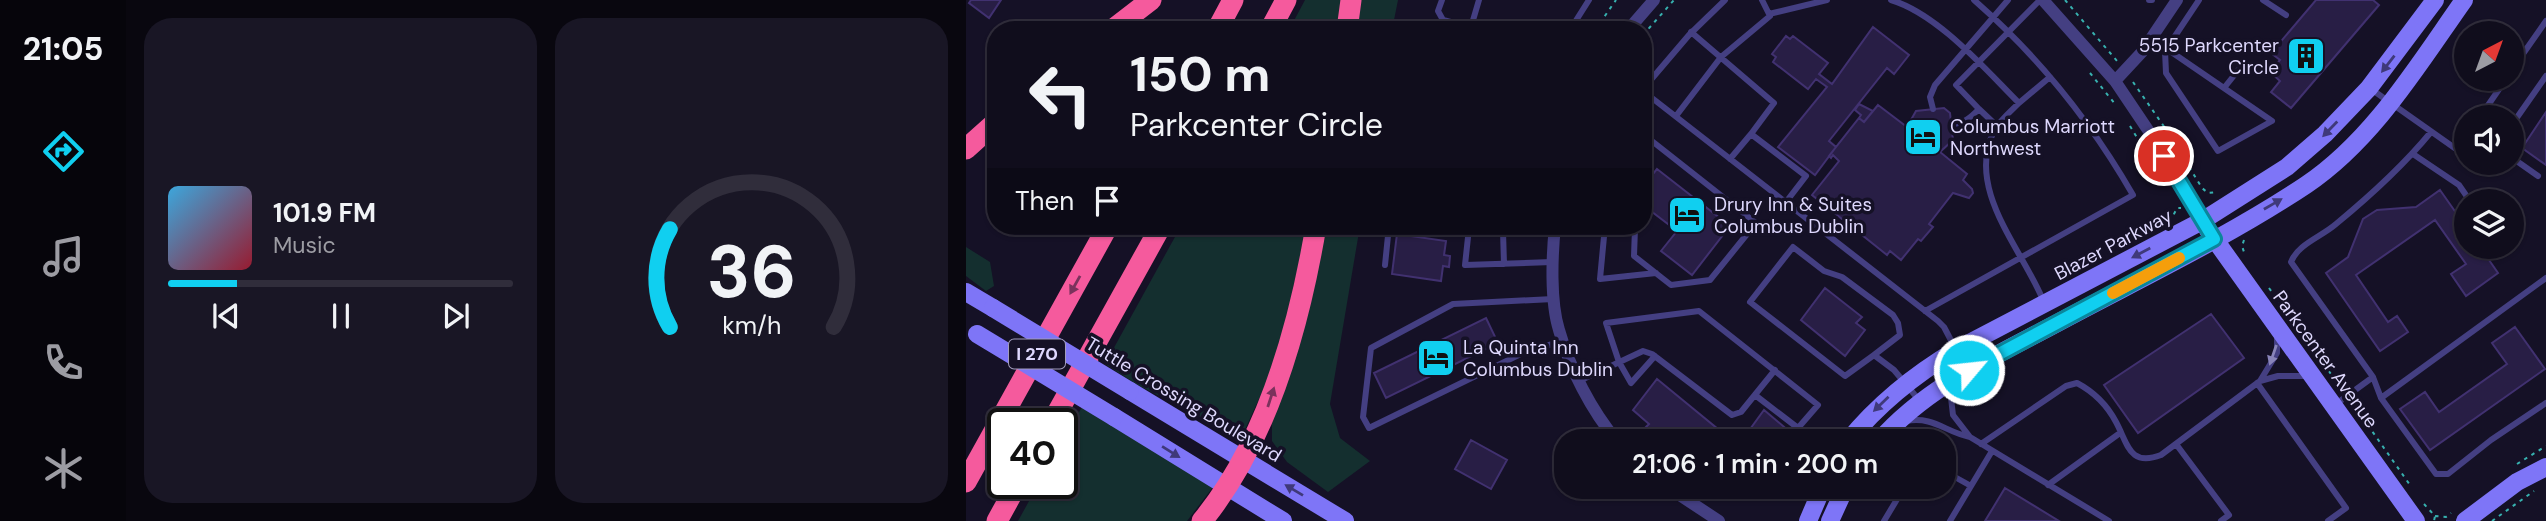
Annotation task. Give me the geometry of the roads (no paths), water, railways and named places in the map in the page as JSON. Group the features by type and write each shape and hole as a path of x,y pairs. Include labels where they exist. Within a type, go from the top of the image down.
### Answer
{"highway":[{"path":"1124,21 1151,0"},
{"path":"1222,21 1233,0"},
{"path":"1275,21 1286,0"},
{"path":"1348,21 1351,0"},
{"path":"966,149 987,130"},
{"name":"I 270","path":"966,482 1103,235"},
{"name":"I 270","path":"1060,408 1156,235"},
{"path":"1202,521 1228,487 1261,425 1300,302 1313,235"},
{"path":"997,521 1009,499"}],"street":[{"path":"1636,21 1654,0"},
{"path":"2041,0 2115,81 2150,133 2202,221"},
{"path":"2115,81 2142,52 2177,0"},
{"name":"Blazer Parkway","path":"1858,429 1881,403 1905,382 1955,350 2202,221 2306,153 2369,88 2435,0"},
{"path":"1890,429 1920,401 1957,376 2214,239 2307,184 2347,150 2389,104 2464,0"},
{"name":"Parkcenter Avenue","path":"2202,221 2312,376 2341,401 2416,521"},
{"path":"1554,235 1552,262 1558,328 1579,381 1608,429"},
{"name":"Tuttle Crossing Boulevard","path":"966,292 1345,521"},
{"path":"972,330 1283,521"},
{"path":"2465,521 2517,482 2546,467"},
{"path":"1686,499 1719,521"},
{"path":"1808,521 1817,499"},
{"path":"1830,521 1840,499"}],"lane":[{"path":"1442,0 1438,11 1443,20 1447,21"},
{"path":"1473,21 1479,0"},
{"path":"1576,21 1589,0"},
{"path":"1652,79 1691,32 1725,0"},
{"path":"1676,116 1721,57 1770,16 1762,0"},
{"path":"1769,14 1827,0"},
{"path":"1891,0 1903,2 1957,40 2019,103"},
{"path":"1925,311 2133,195 2101,141 2050,77 2008,30 1975,0"},
{"path":"1933,109 1930,97 1944,74 2008,0"},
{"path":"1956,85 2008,30 2041,0"},
{"path":"2167,49 2272,121 2218,151 2165,73 2167,49 2199,0"},
{"path":"2263,0 2286,15"},
{"path":"2524,52 2546,21"},
{"path":"1691,32 1774,103 1730,159"},
{"path":"2224,88 2244,63"},
{"path":"1944,74 1997,126"},
{"path":"2524,107 2546,76"},
{"path":"2044,304 1991,199 1985,161 1997,126 2050,77"},
{"path":"2369,88 2454,148"},
{"path":"1652,97 1925,311 1944,327 1955,350"},
{"path":"1951,124 1959,124 1971,118 1979,109"},
{"path":"2431,132 2413,154 2334,226 2295,253 2291,262 2373,377 2381,398 2436,474 2448,474 2491,440 2546,404"},
{"path":"1751,134 1805,176 1786,202"},
{"path":"1635,235 1634,256 1671,285 1710,280 1756,223 1652,141"},
{"path":"2413,154 2462,189"},
{"path":"2524,167 2538,176"},
{"path":"1385,265 1388,235"},
{"path":"1468,235 1465,265 1552,262"},
{"path":"1503,235 1504,264"},
{"path":"1604,235 1600,279 1656,273"},
{"path":"1793,247 1824,271 1842,276 1893,315 1900,335 1874,355 1845,376 1749,302 1793,247"},
{"path":"2381,398 2546,278"},
{"path":"1555,299 1453,304 1371,348 1363,417 1369,428 1525,352 1563,341"},
{"path":"1655,356 1631,383 1619,362 1606,323 1699,311 1818,405 1798,428 1755,395"},
{"path":"1981,444 2066,386 2077,383 2098,396 2117,423 2126,446 2147,460 2176,444 2258,382 2277,353 2277,327"},
{"path":"1579,381 1643,351 1655,356 1732,415 1741,412 1775,370"},
{"path":"1874,355 1905,382 1920,401"},
{"path":"1957,376 1951,406 1957,423 1970,438"},
{"path":"2258,382 2278,376 2312,376"},
{"path":"2341,401 2373,377"},
{"path":"2258,382 2346,508 2328,521"},
{"path":"1895,423 1923,419 1970,438 2109,521"},
{"path":"2048,485 2120,433"},
{"path":"2176,444 2231,518 2221,521"},
{"path":"1950,521 1992,451"},
{"path":"1956,478 1971,486"},
{"path":"1888,520 1898,499"}],"place":[{"name":"5515 Parkcenter Circle","path":"2306,56"},
{"name":"Columbus Marriott Northwest","path":"1923,137"},
{"name":"Drury Inn & Suites Columbus Dublin","path":"1687,215"},
{"name":"La Quinta Inn Columbus Dublin","path":"1436,358"}]}
